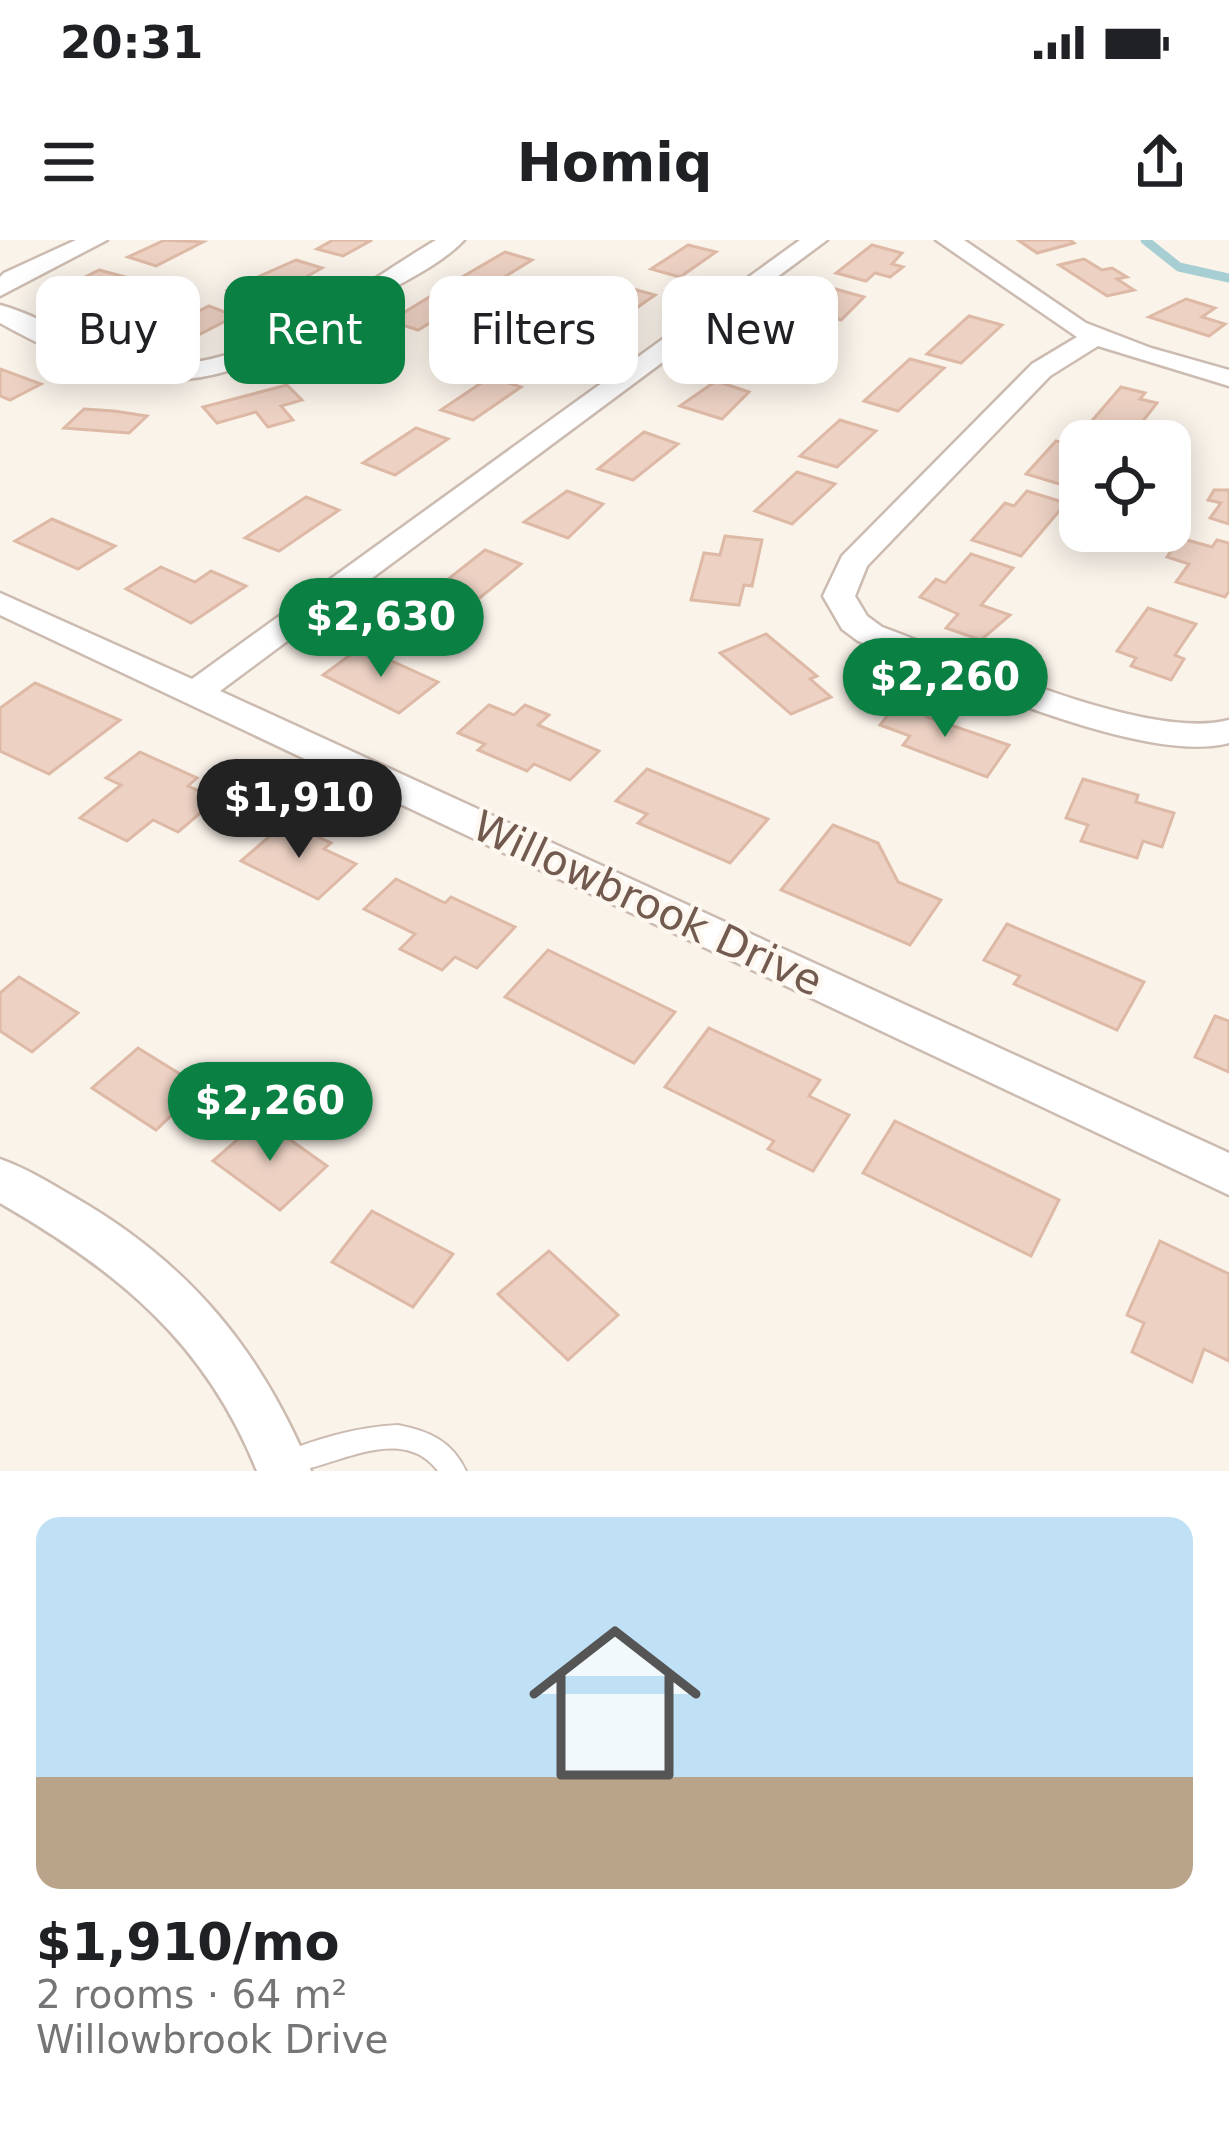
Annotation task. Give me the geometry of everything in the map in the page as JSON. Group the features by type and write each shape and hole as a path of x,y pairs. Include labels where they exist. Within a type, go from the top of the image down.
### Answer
{"street":[{"path":"0,289 95,240"},
{"path":"0,313 36,332 137,368 161,374 211,371 270,345 452,240"},
{"path":"196,692 815,240"},
{"path":"948,240 1046,309 1096,336 1142,355 1229,378"},
{"path":"1096,336 1041,370 853,563 839,596 854,622 870,634 1126,727 1158,736 1198,738 1229,730"},
{"name":"Willowbrook Drive","path":"0,603 1229,1175"},
{"path":"0,1179 74,1221 168,1292 253,1406 283,1468"}],"lane":[{"path":"283,1468 359,1440 393,1437 425,1443 453,1471"}],"building":[{"path":"165,240 203,242 156,266 128,257"},
{"path":"333,240 372,240 343,256 317,249"},
{"path":"1018,240 1070,240 1074,243 1037,253"},
{"path":"688,245 716,252 681,276 651,269"},
{"path":"872,245 902,253 892,264 903,267 890,277 875,273 866,281 836,273"},
{"path":"505,252 532,260 506,276 464,276"},
{"path":"1084,259 1127,277 1117,279 1134,290 1107,296 1059,265"},
{"path":"296,260 322,268 308,276 260,276"},
{"path":"99,270 121,276 87,276"},
{"path":"638,290 655,295 638,307"},
{"path":"838,290 864,297 841,320"},
{"path":"429,297 429,323 418,330 405,326 405,312"},
{"path":"1186,299 1215,308 1202,317 1225,324 1209,336 1149,317"},
{"path":"209,306 224,312 224,322 200,334 200,311"},
{"path":"969,316 1002,325 961,363 927,354"},
{"path":"910,359 944,368 898,411 864,401"},
{"path":"0,369 41,384 10,400 0,396"},
{"path":"480,384 521,387 473,420 441,410"},
{"path":"712,384 749,392 722,419 680,406"},
{"path":"287,385 302,400 281,406 293,420 268,427 256,412 217,423 203,407"},
{"path":"1121,387 1145,393 1140,399 1157,403 1144,420 1093,420"},
{"path":"84,409 147,416 129,433 64,428"},
{"path":"840,420 876,431 837,467 800,456"},
{"path":"416,428 448,439 395,475 363,463"},
{"path":"644,432 678,444 633,480 598,469"},
{"path":"1056,441 1059,484 1026,474"},
{"path":"797,472 835,484 792,524 755,511"},
{"path":"1214,490 1229,490 1229,524 1210,518 1221,503 1208,500"},
{"path":"567,491 603,504 568,538 524,522"},
{"path":"1027,491 1059,501 1059,511 1021,556 972,540 1005,503 1014,506"},
{"path":"306,497 339,510 279,551 245,538"},
{"path":"52,519 115,546 78,569 15,541"},
{"path":"725,536 762,540 752,586 744,585 739,605 691,600 704,553 720,555"},
{"path":"1217,540 1229,543 1229,591 1225,597 1176,582 1189,564 1167,557 1170,552 1191,552 1191,541 1212,547"},
{"path":"485,550 521,564 465,610 428,595"},
{"path":"971,554 1013,568 981,605 1010,615 981,640 946,628 958,614 920,597 936,579 945,583"},
{"path":"161,567 195,582 211,571 246,586 191,623 126,589"},
{"path":"1148,608 1196,624 1175,655 1184,659 1171,680 1131,666 1136,658 1117,651"},
{"path":"766,634 817,676 810,679 831,697 791,714 720,653"},
{"path":"361,647 438,682 399,713 323,675"},
{"path":"35,683 120,720 49,774 0,751 0,708"},
{"path":"899,701 930,712 927,717 1009,745 987,777 903,745 910,736 880,725"},
{"path":"489,705 514,715 525,705 549,715 538,725 599,751 570,780 534,764 527,771 478,750 485,744 458,733"},
{"path":"140,752 197,778 188,786 217,799 178,832 153,820 127,841 80,818 121,785 106,778"},
{"path":"647,769 768,819 730,863 638,823 647,814 616,801"},
{"path":"1083,779 1138,795 1136,802 1174,813 1162,847 1143,841 1137,858 1081,841 1088,825 1066,818"},
{"path":"286,822 331,843 324,849 356,864 318,899 241,861"},
{"path":"833,825 878,843 898,882 941,900 910,945 781,890"},
{"path":"396,879 445,903 451,897 515,927 477,968 455,957 442,970 400,949 415,934 364,909"},
{"path":"1007,924 1144,982 1117,1030 1014,984 1020,976 984,960"},
{"path":"548,950 675,1012 634,1063 505,997"},
{"path":"19,977 78,1013 32,1052 0,1031 0,993"},
{"path":"1215,1016 1229,1021 1229,1072 1195,1057"},
{"path":"709,1028 820,1080 809,1096 849,1115 813,1171 768,1149 774,1141 665,1087"},
{"path":"138,1048 201,1087 156,1130 92,1088"},
{"path":"261,1119 327,1166 280,1210 213,1161"},
{"path":"895,1121 1059,1200 1031,1256 863,1173"},
{"path":"372,1211 453,1254 413,1307 332,1262"},
{"path":"1160,1241 1229,1274 1229,1361 1204,1349 1192,1382 1132,1352 1144,1323 1127,1315"},
{"path":"549,1251 618,1315 568,1360 498,1294"}],"waterway":[{"path":"1145,240 1179,267 1229,278"}]}
